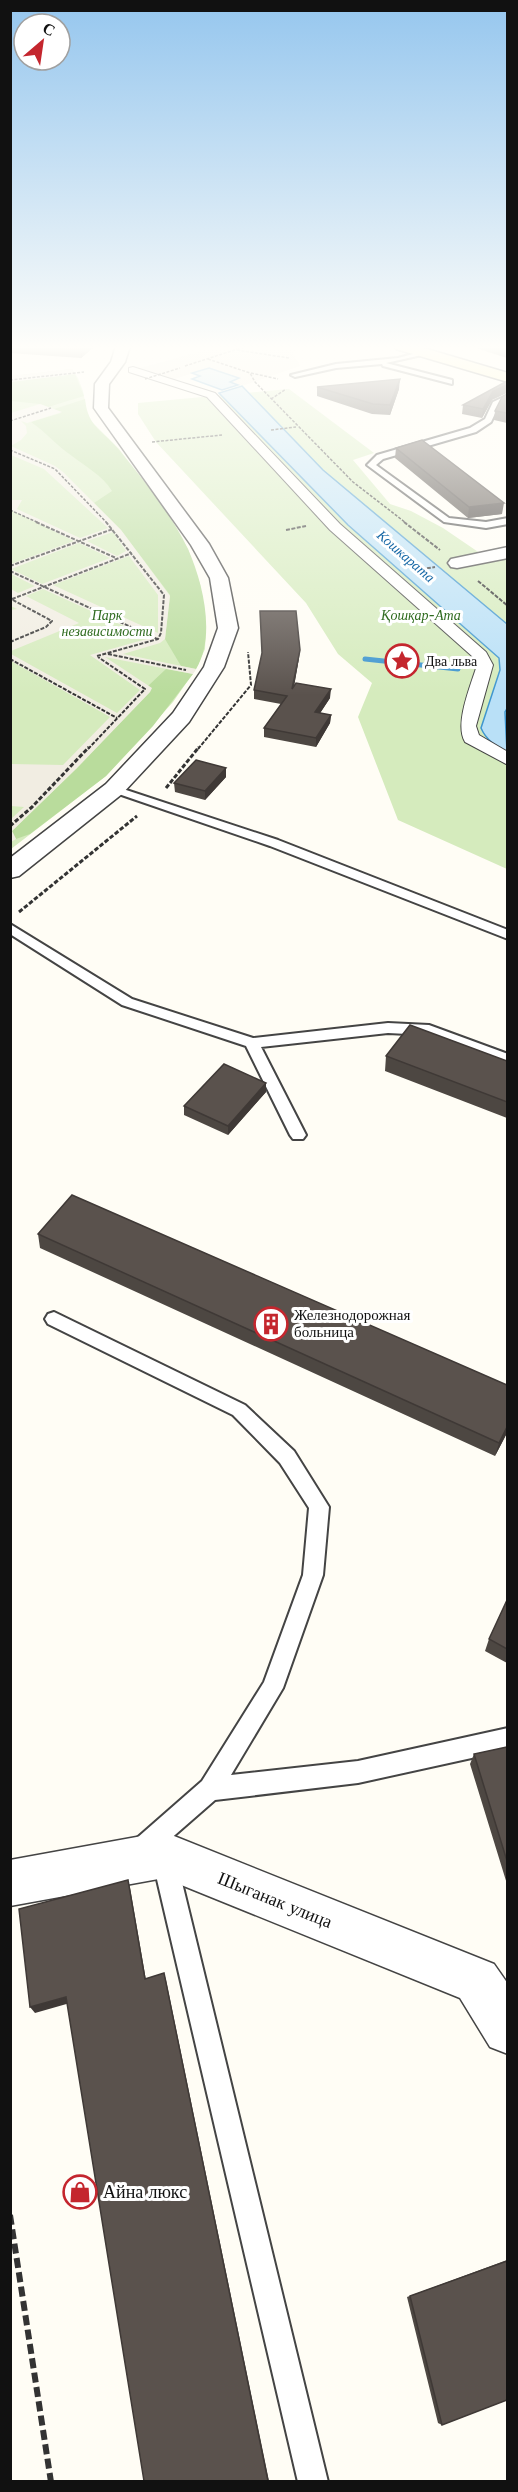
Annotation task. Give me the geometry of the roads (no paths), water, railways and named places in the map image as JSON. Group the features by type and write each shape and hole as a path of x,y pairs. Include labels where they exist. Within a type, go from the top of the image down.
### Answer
{"street":[{"path":"15,865 114,789 181,717 209,675 228,628 219,578 200,544 141,462"},
{"path":"275,462 336,527 480,655 485,665 468,726 471,738 507,760"},
{"path":"457,563 507,552"},
{"path":"10,1883 145,1859"},
{"name":"Шыганак улица","path":"145,1859 477,1981 507,2029"}],"lane":[{"path":"374,462 371,465 447,520 486,525 507,521"},
{"path":"114,789 274,843 507,935"},
{"path":"10,928 127,1002 252,1043 388,1028 429,1030 507,1060"},
{"path":"252,1043 298,1135"},
{"path":"54,1319 238,1410 287,1458 319,1506 313,1575 272,1688 210,1789 145,1859 313,2481"},
{"path":"210,1789 358,1772 507,1739"}],"water":[{"name":"Кошкарата","path":"287,462 316,462 507,624 508,707 505,712 507,752 495,745 481,728 500,670 499,658 348,525"}],"waterway":[{"path":"365,659 458,669"}],"place":[{"name":"Два льва","path":"402,661"},
{"name":"Железнодорожная больница","path":"271,1324"},
{"name":"Айна люкс","path":"80,2192"}],"park label":[{"name":"Қошқар-Ата","path":"421,615"},
{"name":"Парк независимости","path":"107,624"}]}
